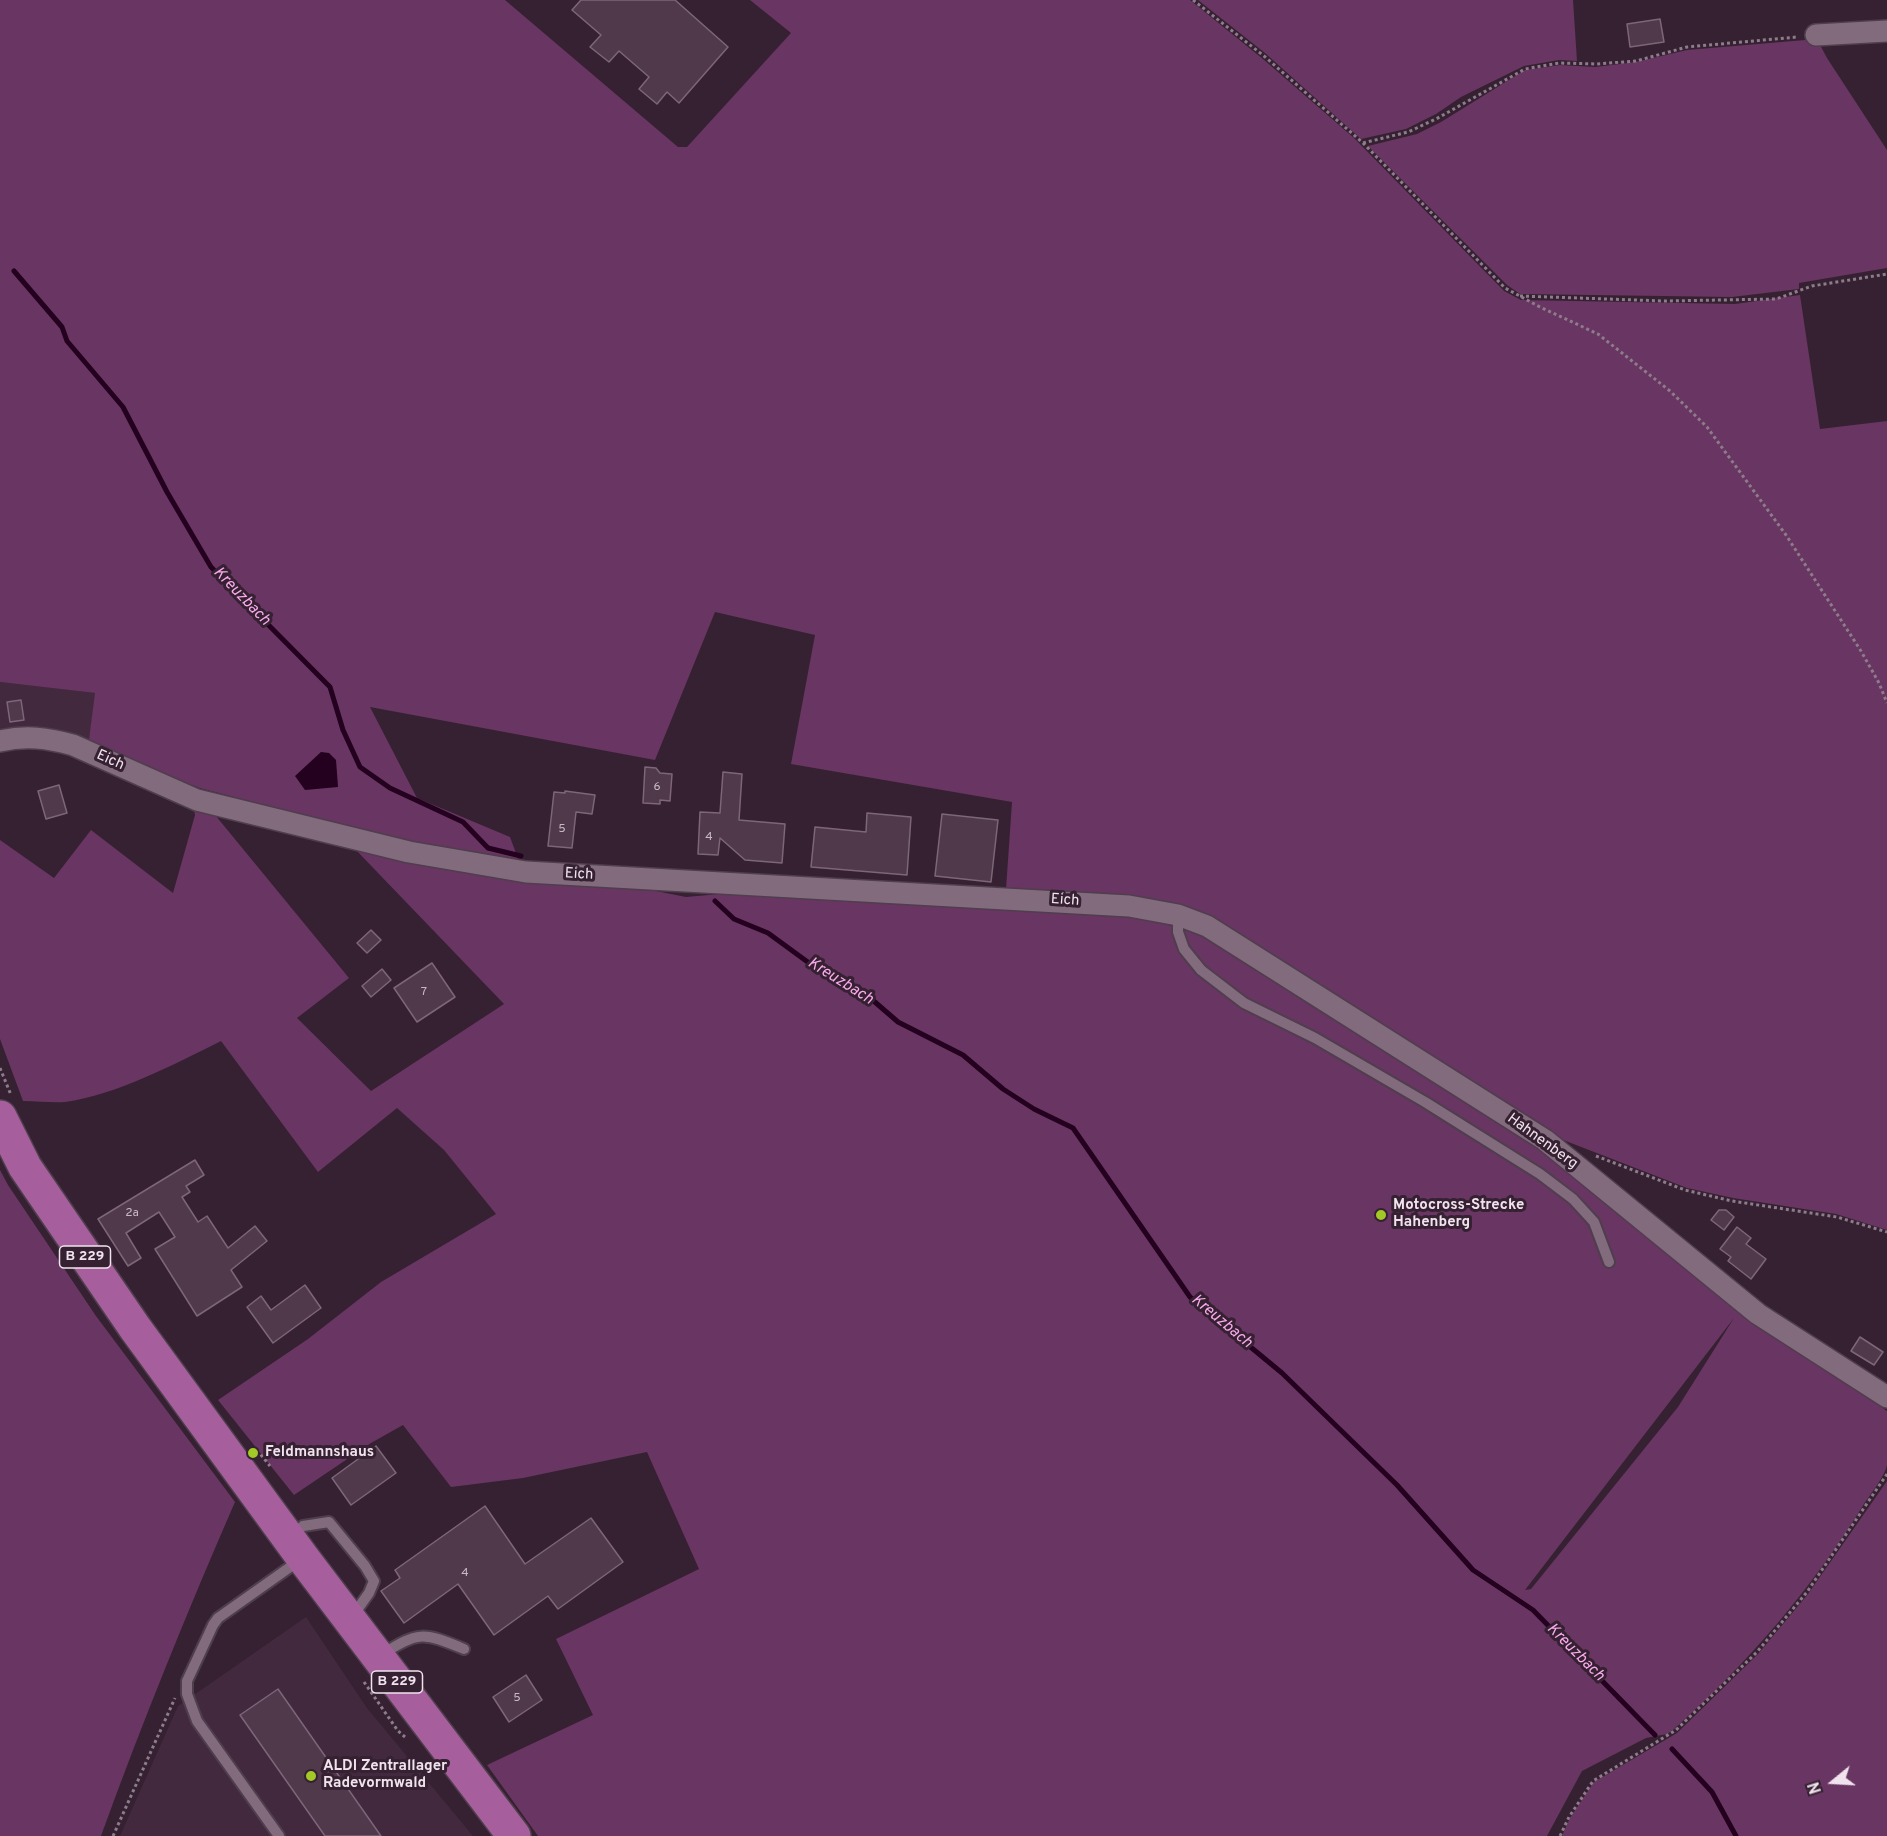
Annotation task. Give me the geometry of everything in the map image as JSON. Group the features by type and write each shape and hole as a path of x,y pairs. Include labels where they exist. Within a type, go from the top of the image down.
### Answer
{"main road":[{"name":"B 229","path":"0,1117 25,1167 78,1247 296,1548 514,1836"}],"street":[{"path":"1816,35 1887,31"},
{"name":"Eich","path":"0,741 28,737 52,739 73,745 197,800 409,852 472,864 537,872 1129,906 1178,915"},
{"name":"Hahnenberg","path":"1178,915 1207,926 1545,1140 1758,1314 1887,1397"}],"lane":[{"path":"1178,915 1178,932 1184,949 1201,970 1244,1003 1316,1038 1425,1102 1540,1174 1573,1199 1594,1222 1609,1262"},
{"path":"279,1836 197,1721 187,1694 187,1681 218,1618 296,1548 303,1526 329,1521 365,1566 374,1581 369,1593 350,1620"},
{"path":"378,1657 402,1642 422,1635 464,1649"}],"path":[{"path":"1193,0 1264,56 1363,143 1505,288 1598,334 1670,391 1707,428 1786,535 1861,651 1887,703"},
{"path":"1363,143 1408,132 1436,119 1525,69 1559,63 1597,64 1636,61 1687,47 1816,35"},
{"path":"1518,296 1664,301 1776,299 1812,286 1887,274"},
{"path":"1594,1155 1685,1190 1732,1201 1837,1217 1887,1232"},
{"path":"1560,1836 1569,1817 1593,1781 1676,1731 1757,1652 1807,1592 1887,1474"},
{"path":"113,1836 172,1701 187,1681"}],"shaded area":[{"path":"0,0 505,0 678,147 687,147 791,33 750,0 1190,0 1263,59 1354,138 1504,291 1521,300 1735,304 1800,295 1820,429 1887,421 1887,1230 1836,1214 1733,1198 1687,1188 1558,1138 1211,919 1006,889 1012,802 791,764 815,635 715,612 655,760 370,707 417,798 510,837 520,864 376,835 200,788 88,747 95,693 0,682"},
{"path":"1198,0 1573,0 1577,61 1559,60 1524,66 1461,97 1436,114 1406,129 1361,139 1265,53"},
{"path":"1817,39 1887,150 1887,268 1799,283 1799,289 1732,297 1520,294 1507,285 1368,146 1417,134 1441,122 1525,70 1560,65 1595,67 1636,62 1687,50"},
{"path":"0,682 96,693 88,747 0,737"},
{"path":"321,752 329,753 336,760 338,787 305,790 295,776"},
{"path":"193,805 211,810 349,978 297,1018 371,1091 504,1004 355,849 524,882 656,891 686,897 742,892 1127,912 1203,936 1535,1145 1739,1310 1887,1411 1886,1469 1844,1536 1800,1596 1752,1652 1701,1705 1673,1730 1667,1734 1646,1738 1582,1771 1547,1836 538,1836 487,1765 593,1715 556,1639 699,1569 647,1452 523,1478 451,1487 403,1425 371,1443 294,1495 218,1400 308,1339 381,1282 496,1214 444,1150 397,1108 318,1172 221,1041 125,1086 84,1098 55,1102 23,1101 0,1039 0,840 54,878 91,830 173,893 195,815","holes":["1734,1318 1678,1407 1531,1589 1525,1590"]},
{"path":"0,1170 96,1316 235,1502 165,1668 101,1836 0,1836"},
{"path":"1887,1481 1887,1836 1562,1836 1570,1818 1594,1782 1677,1733 1758,1654 1808,1594"},
{"path":"306,1617 367,1708 473,1836 120,1836 178,1706"}],"building":[{"path":"581,0 675,0 728,47 679,103 667,92 657,104 639,89 649,77 619,51 609,62 590,47 601,35 572,10"},
{"path":"1660,19 1664,42 1630,47 1627,24"},
{"path":"21,700 24,720 10,722 7,702"},
{"path":"645,767 656,768 660,773 672,774 670,801 660,800 660,804 643,803"},
{"path":"723,772 742,774 739,820 785,824 782,863 745,860 720,838 718,855 698,854 700,812 720,813"},
{"path":"59,785 67,813 46,819 38,791"},
{"path":"565,791 595,795 592,814 576,812 572,848 548,846 554,792 565,793"},
{"path":"867,813 911,817 907,875 811,867 815,827 866,832"},
{"path":"942,814 998,820 991,882 935,876"},
{"path":"371,930 381,940 367,953 357,943"},
{"path":"432,963 455,997 417,1022 394,988"},
{"path":"382,969 391,980 371,997 362,986"},
{"path":"195,1160 204,1175 186,1186 190,1192 182,1197 198,1222 207,1216 228,1248 255,1226 267,1241 231,1270 242,1287 197,1316 155,1249 175,1237 159,1212 126,1233 141,1258 128,1266 98,1219"},
{"path":"1719,1210 1726,1210 1734,1217 1724,1230 1711,1220"},
{"path":"1737,1227 1751,1238 1746,1244 1766,1259 1751,1279 1728,1261 1731,1257 1720,1249"},
{"path":"305,1285 321,1308 273,1343 247,1307 261,1296 271,1310"},
{"path":"1860,1337 1883,1352 1874,1365 1851,1351"},
{"path":"376,1446 396,1473 351,1505 332,1478"},
{"path":"485,1506 525,1564 591,1518 623,1562 558,1609 548,1596 494,1635 458,1584 404,1623 381,1591 400,1578 395,1570"},
{"path":"526,1675 542,1700 509,1722 493,1697"},
{"name":"ALDI Zentrallager Radevormwald","path":"278,1689 381,1836 325,1836 240,1715"}],"waterway":[{"name":"Kreuzbach","path":"14,271 62,327 67,341 123,407 167,492 211,567 330,687 343,730 360,767 390,788 463,822 488,848 521,856"},
{"name":"Kreuzbach","path":"715,901 734,919 768,933 820,971 861,990 898,1022 963,1055 1003,1089 1034,1109 1073,1128 1190,1297 1282,1373 1397,1485 1473,1570 1533,1610 1655,1735"},
{"name":"Kreuzbach","path":"1672,1749 1712,1792 1736,1836"}],"place":[{"name":"Motocross-Strecke Hahenberg","path":"1381,1215"},
{"name":"Feldmannshaus","path":"253,1453"},
{"name":"ALDI Zentrallager Radevormwald","path":"311,1776"}]}
